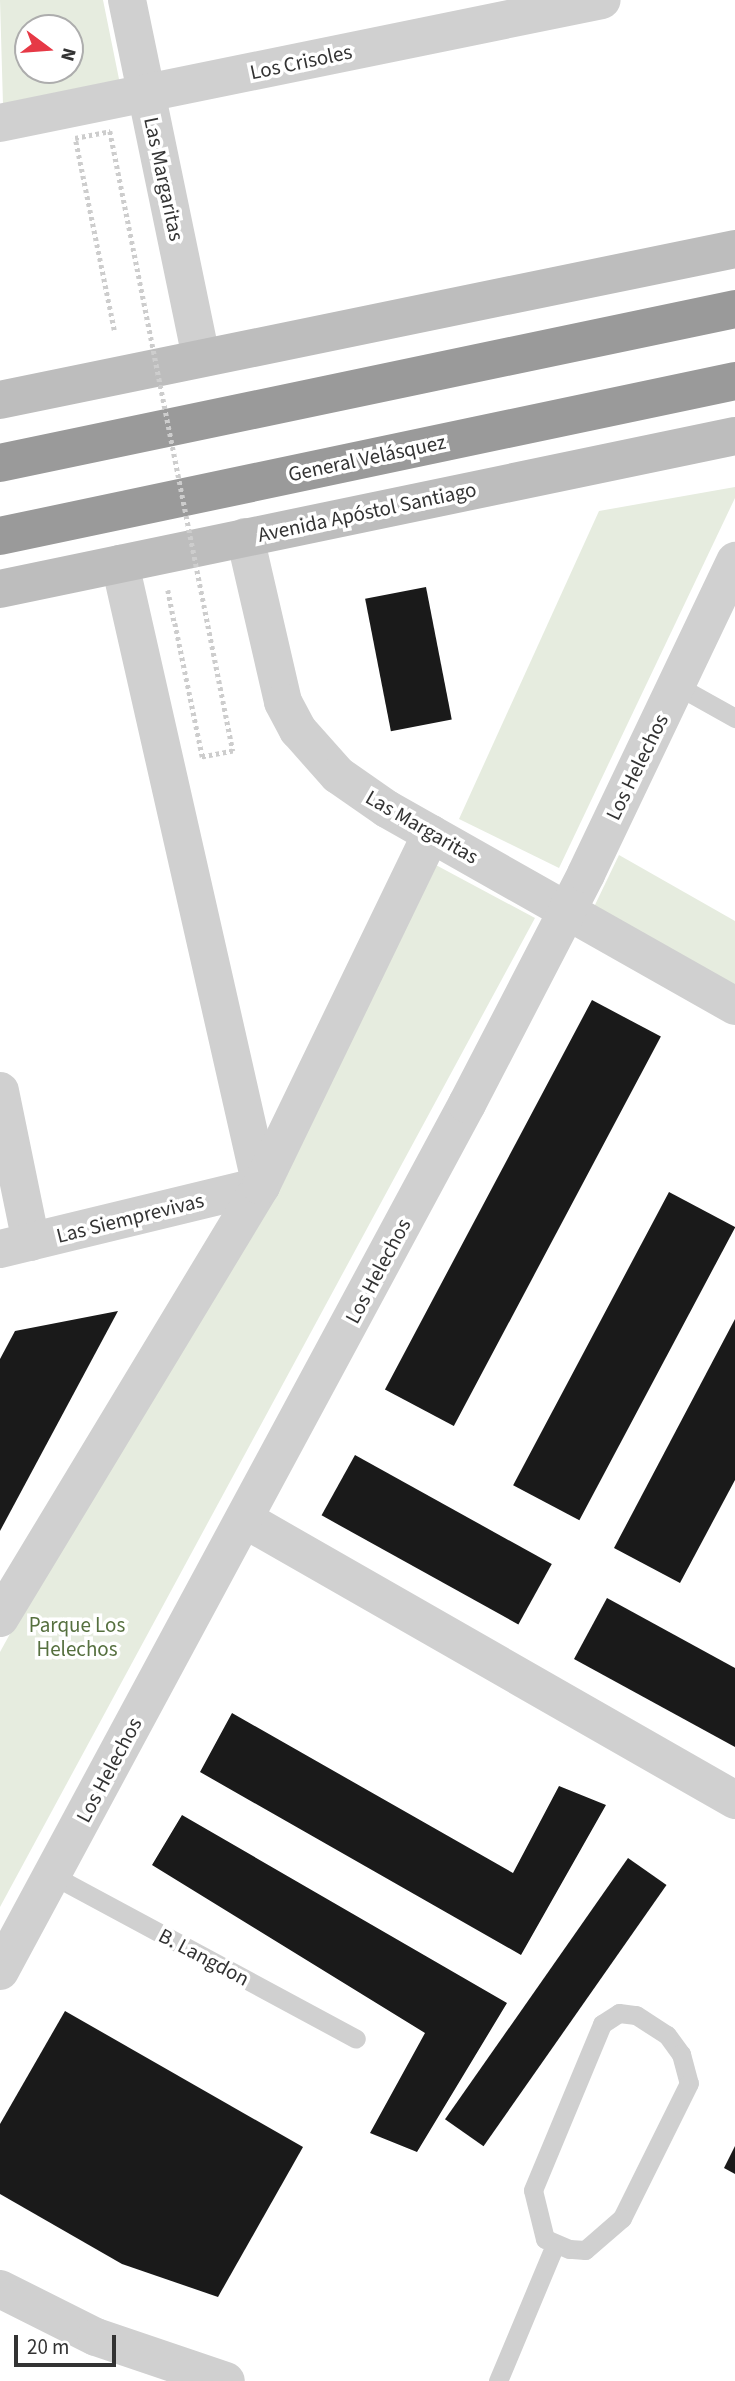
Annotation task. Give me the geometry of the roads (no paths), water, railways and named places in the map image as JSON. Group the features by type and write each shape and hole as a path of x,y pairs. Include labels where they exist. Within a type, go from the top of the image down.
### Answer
{"highway":[{"path":"0,463 735,309"},
{"name":"General Velásquez","path":"0,536 735,381"},
{"path":"0,455 52,452"}],"street":[{"name":"Las Margaritas","path":"127,0 201,357"},
{"name":"Los Crisoles","path":"0,123 601,0"},
{"path":"0,400 735,249"},
{"name":"Avenida Apóstol Santiago","path":"0,589 735,436"},
{"name":"Las Margaritas","path":"245,537 272,672 298,730 346,781 431,834 735,1006"},
{"name":"Los Helechos","path":"0,1971 568,911 735,561"},
{"path":"120,564 261,1186"},
{"path":"0,1618 261,1186 431,834"},
{"path":"0,1091 16,1245"},
{"name":"Las Siemprevivas","path":"16,1245 261,1186"},
{"path":"244,1519 735,1800"},
{"path":"0,2289 96,2337 158,2372 226,2381"}],"lane":[{"path":"676,685 735,718"},
{"name":"B. Langdon","path":"52,1875 356,2039"},
{"path":"619,2013 636,2015 667,2035 681,2054 689,2083 683,2105 622,2218 604,2238 585,2250 555,2245 545,2239 536,2214 533,2190 539,2165 602,2024 619,2013"},
{"path":"498,2381 555,2245"}],"park label":[{"name":"Parque Los Helechos","path":"77,1637"}]}
